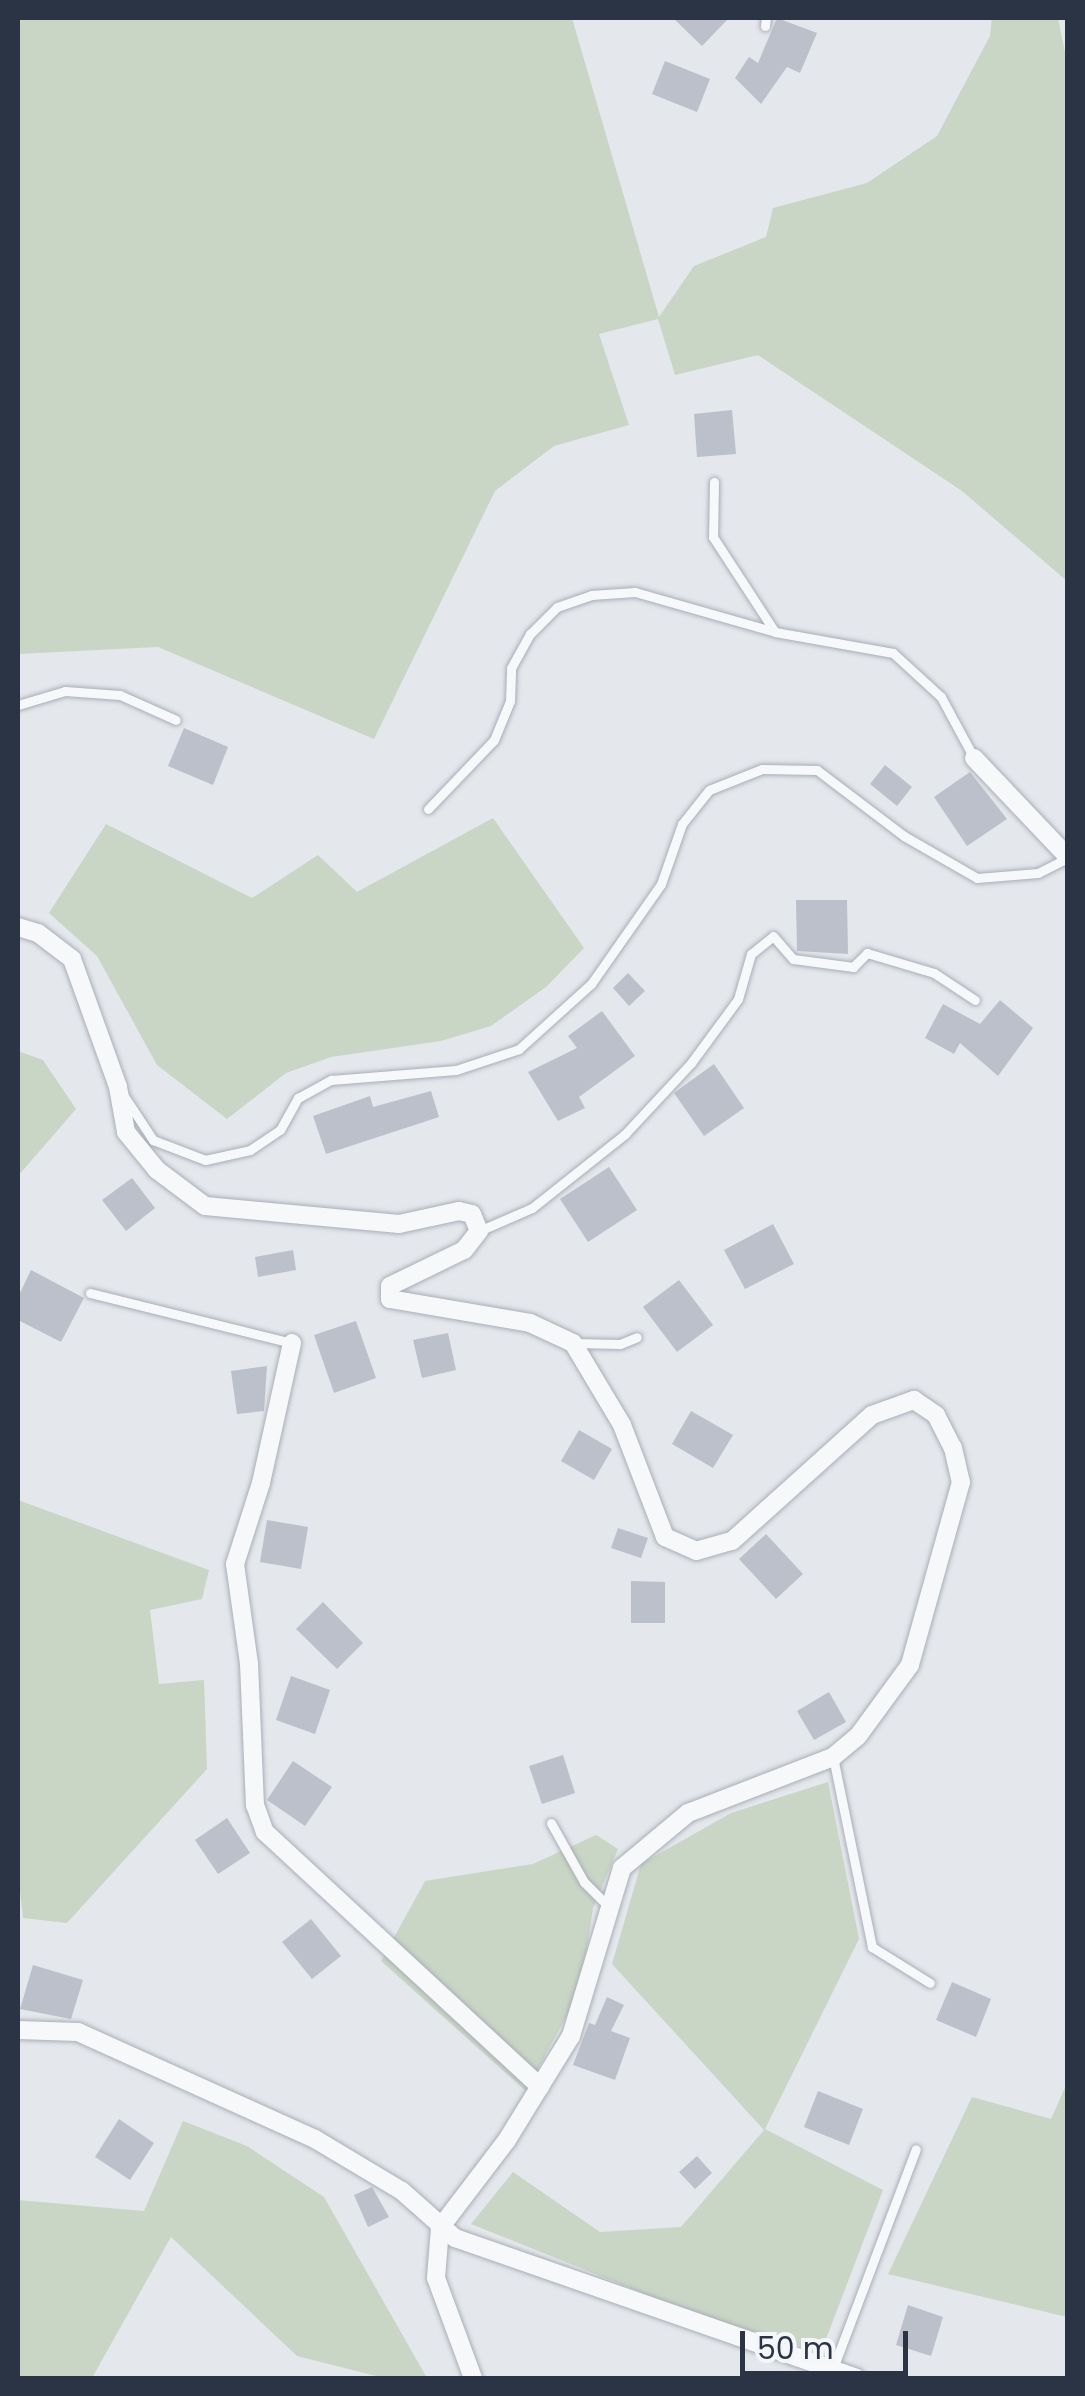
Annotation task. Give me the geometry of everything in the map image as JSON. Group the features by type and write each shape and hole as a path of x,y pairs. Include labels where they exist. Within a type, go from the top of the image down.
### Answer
{"street":[{"path":"974,758 1068,857"},
{"path":"18,927 38,933 72,959 118,1087 126,1132 157,1170 205,1206 399,1224 459,1211 472,1214 479,1231 464,1250 390,1286 390,1299 530,1323 573,1343 622,1425 665,1537 696,1551 732,1541 872,1415 914,1400 936,1415 961,1482 910,1664 858,1736 833,1756 725,1796 659,1833 622,1868 572,2036 540,2088 440,2228 436,2278 473,2378"},
{"path":"292,1343 235,1564 249,1663 255,1804 265,1832 540,2088"},
{"path":"18,2030 78,2032 314,2139 402,2190 440,2228 648,2310 856,2378"}],"lane":[{"path":"714,482 714,537 775,632"},
{"path":"428,809 494,740 510,702 511,668 530,634 556,608 591,595 635,592 775,632 893,654 940,697 974,758"},
{"path":"18,705 66,691 120,695 176,720"},
{"path":"118,1087 153,1140 205,1160 250,1150 280,1130 298,1098 331,1080 456,1070 519,1048 591,984 661,884 682,824 709,790 762,769 817,770 904,836 977,878 1038,873 1068,857"},
{"path":"479,1231 532,1208 624,1134 691,1063 738,999 752,954 773,936 793,959 853,967 868,953 934,972 975,1000"},
{"path":"90,1292 292,1343"},
{"path":"573,1343 620,1344 637,1337"},
{"path":"833,1756 872,1947 930,1983"},
{"path":"552,1823 584,1882 611,1909"},
{"path":"832,2371 916,2149"}],"green space":[{"path":"18,18 572,18 659,317 694,266 766,237 773,208 867,183 937,136 990,36 992,18 1058,18 1068,67 1067,581 962,491 758,355 675,375 658,319 599,334 629,425 554,446 495,491 374,739 158,647 18,654"},
{"path":"493,818 584,948 546,987 491,1026 441,1041 331,1057 286,1073 227,1119 157,1065 97,956 49,913 106,824 252,898 318,855 357,892"},
{"path":"18,1051 43,1060 76,1109 18,1176"},
{"path":"18,1500 209,1570 202,1599 150,1610 159,1684 204,1680 207,1769 67,1923 23,1918 18,1875"},
{"path":"828,1782 859,1939 765,2129 883,2190 821,2352 690,2312 471,2224 513,2172 600,2232 681,2227 764,2130 612,1964 641,1864 731,1813"},
{"path":"596,1835 618,1849 593,1908 581,1989 526,2091 381,1961 425,1881 533,1864"},
{"path":"1067,2083 1067,2317 888,2274 972,2097 1051,2119"},
{"path":"183,2121 247,2146 324,2197 427,2378 384,2378 297,2356 171,2237 92,2378 18,2378 18,2200 144,2211"}],"building":[{"path":"673,18 729,18 702,46"},
{"path":"777,18 817,33 800,73 787,67 761,104 735,78 749,57 758,63"},
{"path":"665,61 710,79 697,112 652,94"},
{"path":"732,410 736,454 697,457 694,414"},
{"path":"184,728 228,747 213,785 168,766"},
{"path":"885,765 912,787 897,806 870,784"},
{"path":"970,772 1007,819 967,846 934,797"},
{"path":"796,900 847,900 848,954 797,951"},
{"path":"628,973 645,991 629,1006 613,988"},
{"path":"1000,1000 1033,1028 998,1076 960,1043 954,1054 925,1038 943,1004 980,1024"},
{"path":"602,1011 635,1056 579,1097 585,1108 558,1121 528,1072 577,1048 568,1036"},
{"path":"714,1064 744,1108 704,1136 674,1093"},
{"path":"431,1091 439,1117 326,1154 313,1116 370,1096 373,1107"},
{"path":"609,1167 637,1210 588,1242 560,1199"},
{"path":"132,1178 155,1208 126,1231 102,1200"},
{"path":"773,1224 794,1264 745,1289 724,1250"},
{"path":"293,1250 296,1270 258,1277 255,1257"},
{"path":"31,1270 84,1298 61,1342 18,1320 18,1297"},
{"path":"679,1280 713,1325 677,1352 643,1307"},
{"path":"356,1321 376,1378 334,1393 314,1335"},
{"path":"448,1333 456,1370 422,1378 413,1340"},
{"path":"267,1366 264,1411 237,1414 231,1371"},
{"path":"691,1411 733,1435 713,1468 672,1444"},
{"path":"579,1430 612,1449 594,1480 561,1461"},
{"path":"267,1520 308,1527 301,1569 260,1562"},
{"path":"618,1528 648,1538 641,1558 611,1548"},
{"path":"766,1534 803,1574 776,1599 739,1559"},
{"path":"631,1581 665,1582 665,1623 631,1623"},
{"path":"323,1602 363,1643 337,1669 296,1629"},
{"path":"291,1676 330,1690 315,1734 276,1720"},
{"path":"829,1692 846,1722 814,1740 797,1711"},
{"path":"563,1755 575,1793 542,1804 529,1766"},
{"path":"293,1761 332,1787 305,1826 267,1800"},
{"path":"227,1818 250,1853 218,1874 195,1840"},
{"path":"311,1919 341,1956 312,1979 282,1942"},
{"path":"33,1965 83,1980 71,2019 20,2009"},
{"path":"952,1982 991,1999 976,2037 936,2020"},
{"path":"607,1997 624,2005 611,2031 630,2038 615,2080 573,2065 589,2023 595,2025"},
{"path":"818,2091 863,2109 849,2145 804,2127"},
{"path":"119,2119 154,2143 130,2180 95,2157"},
{"path":"697,2156 712,2173 695,2189 679,2172"},
{"path":"372,2187 389,2217 368,2227 354,2195"},
{"path":"908,2305 943,2317 931,2356 896,2345"}]}
